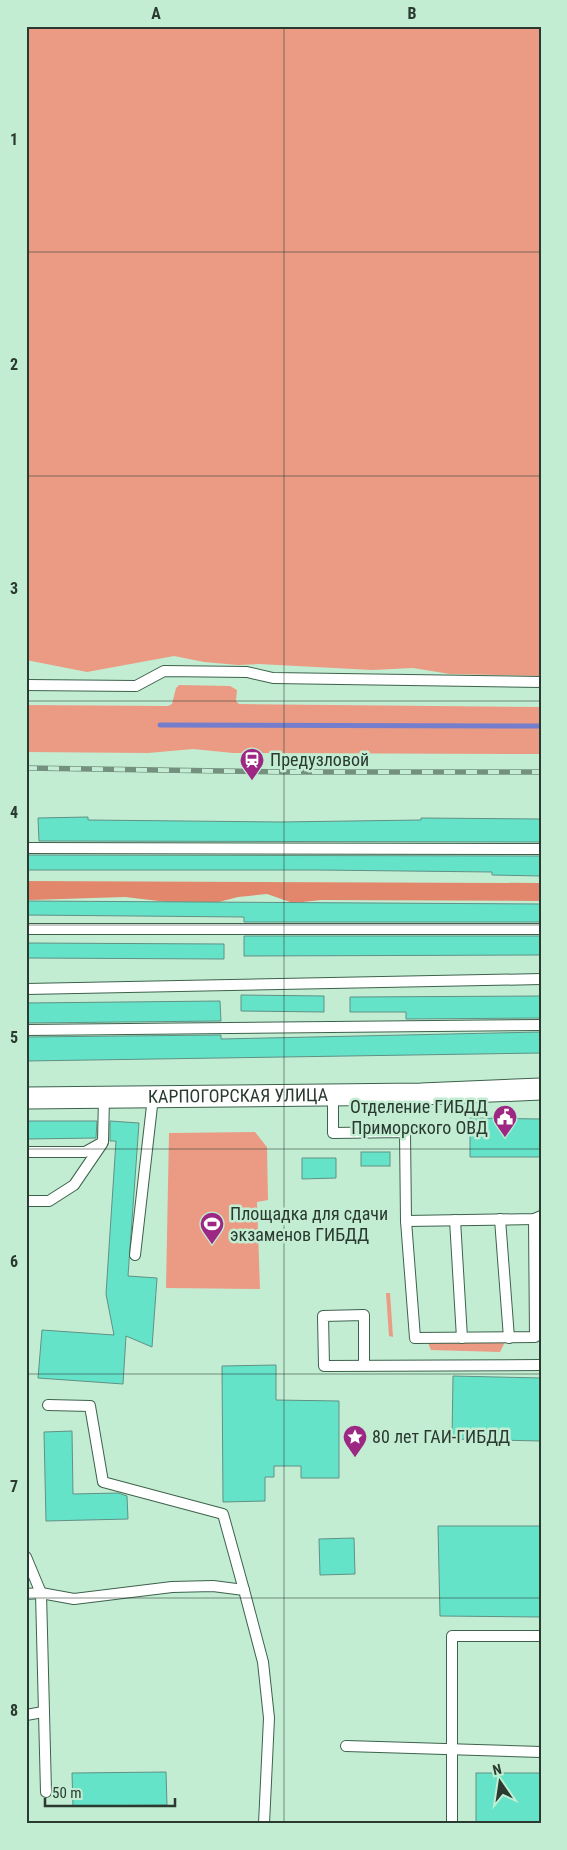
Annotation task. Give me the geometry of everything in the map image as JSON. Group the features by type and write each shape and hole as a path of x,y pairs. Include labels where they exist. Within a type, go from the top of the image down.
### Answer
{"street":[{"name":"КАРПОГОРСКАЯ УЛИЦА","path":"26,1098 333,1095 541,1089"}],"lane":[{"path":"26,685 136,686 164,671 247,672 273,678 541,682"},
{"path":"26,848 541,849"},
{"path":"26,929 541,930"},
{"path":"26,989 541,979"},
{"path":"26,1030 541,1025"},
{"path":"333,1095 333,1133 405,1132 406,1221 416,1338 535,1337 537,1218 406,1221"},
{"path":"135,1255 153,1096"},
{"path":"26,1201 49,1201 74,1185 104,1142 104,1097"},
{"path":"26,1152 85,1152 104,1142"},
{"path":"455,1220 462,1338"},
{"path":"500,1220 508,1338"},
{"path":"364,1366 364,1315 323,1316 324,1366 364,1366 541,1365"},
{"path":"48,1405 90,1406 103,1482 223,1514 263,1662 269,1718 264,1824"},
{"path":"26,1557 41,1593 46,1792"},
{"path":"26,1594 41,1593 74,1599 172,1587 212,1586 244,1590"},
{"path":"452,1824 452,1636 541,1636"},
{"path":"26,1715 43,1712"},
{"path":"346,1746 541,1752"}],"shaded area":[{"path":"26,26 541,26 541,676 450,674 413,668 372,670 259,664 238,665 204,662 174,656 87,672 26,660"},
{"path":"179,685 230,686 237,690 236,701 239,704 541,707 541,754 233,753 193,749 148,753 26,752 26,705 168,706 172,704 176,688"},
{"path":"26,881 541,883 541,901 321,900 293,903 267,894 238,897 211,904 184,904 125,897 30,900 26,899"},
{"name":"Площадка для сдачи экзаменов ГИБДД","path":"255,1132 267,1147 268,1200 257,1202 260,1289 166,1288 169,1133"},
{"path":"386,1293 390,1293 393,1337 389,1336"},
{"path":"505,1342 500,1352 431,1350 428,1343"}],"building":[{"path":"88,817 88,820 280,822 421,820 421,818 541,819 541,842 39,841 38,818"},
{"path":"26,855 541,856 541,876 492,875 492,872 26,870"},
{"path":"26,901 541,904 541,922 244,922 244,917 26,915"},
{"path":"244,936 541,936 541,955 244,956"},
{"path":"26,943 224,944 224,959 26,958"},
{"path":"241,995 324,996 324,1012 241,1011"},
{"path":"541,996 541,1018 406,1019 406,1012 350,1012 350,997"},
{"path":"220,1001 221,1021 26,1023 26,1003"},
{"path":"541,1032 541,1053 26,1061 26,1037 221,1035 221,1039"},
{"name":"Отделение ГИБДД Приморского ОВД","path":"470,1118 541,1119 541,1157 470,1157"},
{"path":"26,1121 97,1121 96,1138 26,1139"},
{"path":"110,1121 139,1123 128,1276 157,1278 152,1347 126,1336 123,1384 38,1378 42,1330 114,1335 106,1294 116,1141 110,1141"},
{"path":"361,1152 390,1152 390,1166 361,1166"},
{"path":"302,1158 336,1158 336,1178 302,1179"},
{"path":"276,1365 276,1400 339,1401 339,1478 301,1478 301,1466 274,1466 274,1477 265,1477 265,1501 223,1502 222,1366"},
{"path":"453,1376 541,1378 541,1441 452,1439"},
{"path":"72,1431 73,1494 118,1493 127,1496 128,1519 46,1521 44,1432"},
{"path":"438,1526 541,1526 541,1617 440,1616"},
{"path":"354,1538 355,1574 320,1575 319,1539"},
{"path":"166,1772 167,1805 73,1806 72,1773"},
{"path":"476,1773 541,1773 541,1824 476,1824"}],"waterway":[{"path":"160,725 541,726"}],"railway":[{"path":"26,768 284,772 541,772"}],"place":[{"name":"Предузловой","path":"252,781"},
{"name":"Отделение ГИБДД Приморского ОВД","path":"505,1138"},
{"name":"Площадка для сдачи экзаменов ГИБДД","path":"212,1245"},
{"name":"80 лет ГАИ-ГИБДД","path":"355,1458"}]}
